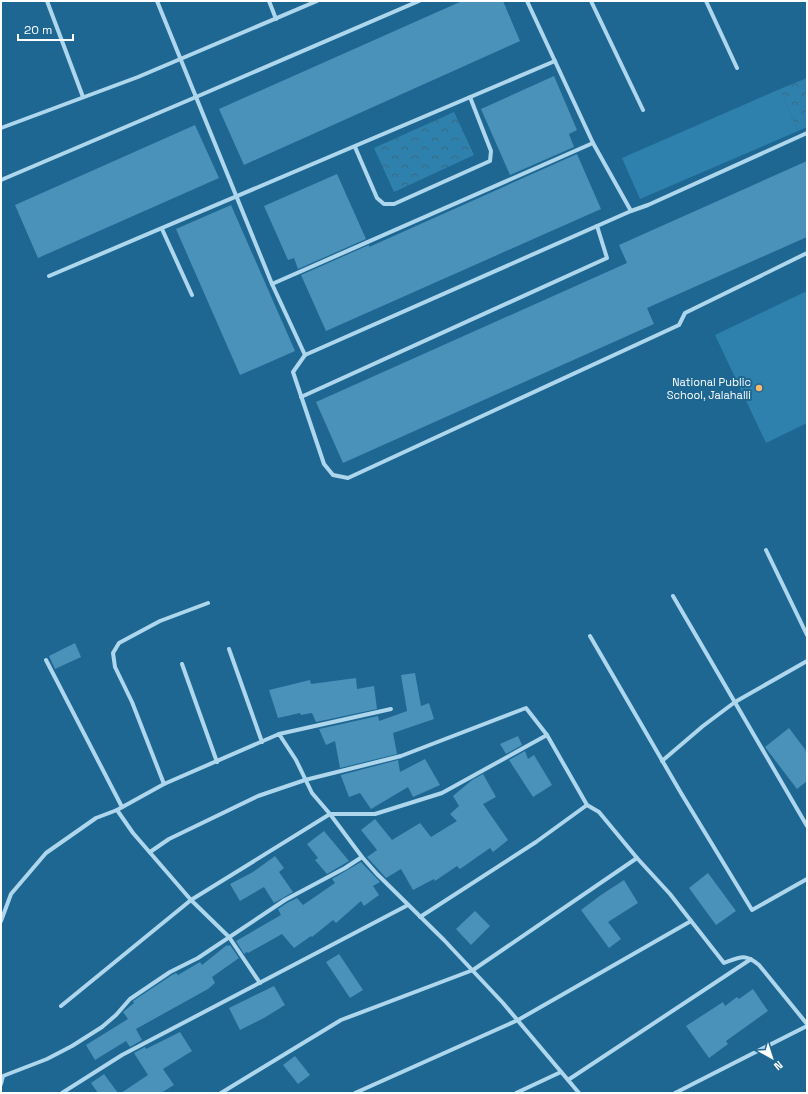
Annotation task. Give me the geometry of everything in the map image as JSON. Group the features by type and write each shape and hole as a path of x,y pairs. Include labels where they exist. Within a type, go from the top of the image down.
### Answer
{"street":[{"path":"47,1 83,97"},
{"path":"157,1 272,284 305,355"},
{"path":"269,1 276,19"},
{"path":"1,128 138,77 317,1"},
{"path":"1,180 419,1"},
{"path":"527,1 593,144 631,211"},
{"path":"591,1 643,110"},
{"path":"706,1 737,68"},
{"path":"49,276 555,61"},
{"path":"355,147 377,198 384,204 394,204 490,161 491,151 470,97"},
{"path":"807,133 648,205 631,211 305,355 293,372 324,464 334,475 348,478 679,325 685,313 807,253"},
{"path":"272,284 593,144"},
{"path":"301,397 607,258 597,226"},
{"path":"162,229 192,295"},
{"path":"766,550 807,634"},
{"path":"673,596 807,826"},
{"path":"164,784 132,702 115,667 113,653 119,643 160,620 208,603"},
{"path":"590,636 662,761 752,910 807,879"},
{"path":"230,649 262,742"},
{"path":"46,660 122,807"},
{"path":"662,761 703,726 735,702 807,661"},
{"path":"182,664 217,762"},
{"path":"150,852 169,839 203,821 258,796 304,780 401,756 526,708 547,735 587,806 599,812 637,858 670,894 724,963 740,957 751,958 759,965 807,1025 675,1093"},
{"path":"1,921 11,894 46,853 96,818 117,810 164,784 279,734 390,709"},
{"path":"279,734 296,760 304,780 312,793 330,814 362,857 473,970 518,1020 579,1093"},
{"path":"61,1006 191,900 330,814 375,814 442,793 547,735"},
{"path":"420,916 536,842 587,806"},
{"path":"117,810 133,833 191,900 229,937 260,983"},
{"path":"1,1084 2,1076 47,1059 72,1046 102,1027 130,1000 170,972 198,958 284,900 345,868 362,857"},
{"path":"221,1093 341,1020 473,970 637,858"},
{"path":"62,1093 122,1055 408,905"},
{"path":"355,1093 518,1020 692,921"},
{"path":"568,1080 751,958"},
{"path":"516,1093 561,1072"}],"green space":[{"path":"807,78 807,127 798,131 780,89"},
{"path":"780,89 798,131 640,199 622,158"},
{"path":"454,112 474,155 394,192 374,148"},
{"path":"807,291 807,423 766,443 715,335"}],"building":[{"path":"462,1 503,1 520,41 244,165 219,109"},
{"path":"554,76 577,130 569,134 574,147 510,175 481,109"},
{"path":"195,125 219,178 38,258 15,205"},
{"path":"577,154 601,209 326,331 301,275 369,245 369,247"},
{"path":"807,161 807,237 647,308 654,324 343,463 316,402 627,263 619,245"},
{"path":"337,174 366,239 298,269 294,258 288,260 264,206"},
{"path":"231,205 295,351 240,375 176,229"},
{"path":"75,643 81,657 55,669 49,656"},
{"path":"415,673 421,706 429,703 434,719 393,733 397,754 340,768 335,741 326,745 319,729 378,716 379,721 407,711 401,675"},
{"path":"356,678 357,689 374,686 377,709 316,722 312,713 301,715 300,713 278,718 269,690 310,680 311,684"},
{"path":"789,728 807,752 807,781 797,789 765,747"},
{"path":"518,736 522,745 506,754 500,744"},
{"path":"525,751 528,759 534,755 552,785 533,797 509,760"},
{"path":"425,759 440,785 413,797 408,787 371,809 360,793 349,797 341,776 398,760 400,772"},
{"path":"483,774 496,797 483,804 508,840 493,852 490,848 460,869 457,866 435,881 434,879 413,890 401,869 386,878 367,857 377,850 361,830 375,819 392,840 420,823 431,837 457,821 450,814 459,806 453,796 472,780"},
{"path":"324,831 349,861 327,874 315,860 318,858 307,844"},
{"path":"275,856 284,868 279,872 293,892 274,903 264,887 240,901 230,884 253,872"},
{"path":"361,862 380,882 373,886 379,895 364,906 361,901 336,923 333,920 312,937 311,936 294,948 282,934 244,954 236,941 281,915 278,909 287,903 297,898 303,905 335,883 332,879"},
{"path":"708,873 736,911 716,925 689,888"},
{"path":"624,880 638,903 608,922 621,939 609,948 581,910"},
{"path":"475,911 490,926 471,945 456,929"},
{"path":"227,945 230,945 239,958 212,977 215,983 208,989 136,1029 142,1040 130,1047 126,1041 95,1060 86,1045 128,1019 123,1012 134,1003 133,1001 172,975 176,973 178,975 200,962 202,965"},
{"path":"339,954 363,990 350,998 326,962"},
{"path":"274,986 285,1005 240,1030 229,1008"},
{"path":"753,989 768,1011 726,1041 728,1044 709,1058 686,1026 723,1002 725,1006 737,997 739,999"},
{"path":"180,1032 192,1051 163,1069 174,1085 161,1093 121,1093 148,1075 134,1053 145,1047 146,1049"},
{"path":"295,1056 310,1075 298,1084 283,1065"},
{"path":"104,1074 118,1093 98,1093 91,1083"}],"place":[{"name":"National Public School, Jalahalli","path":"759,388"}]}
